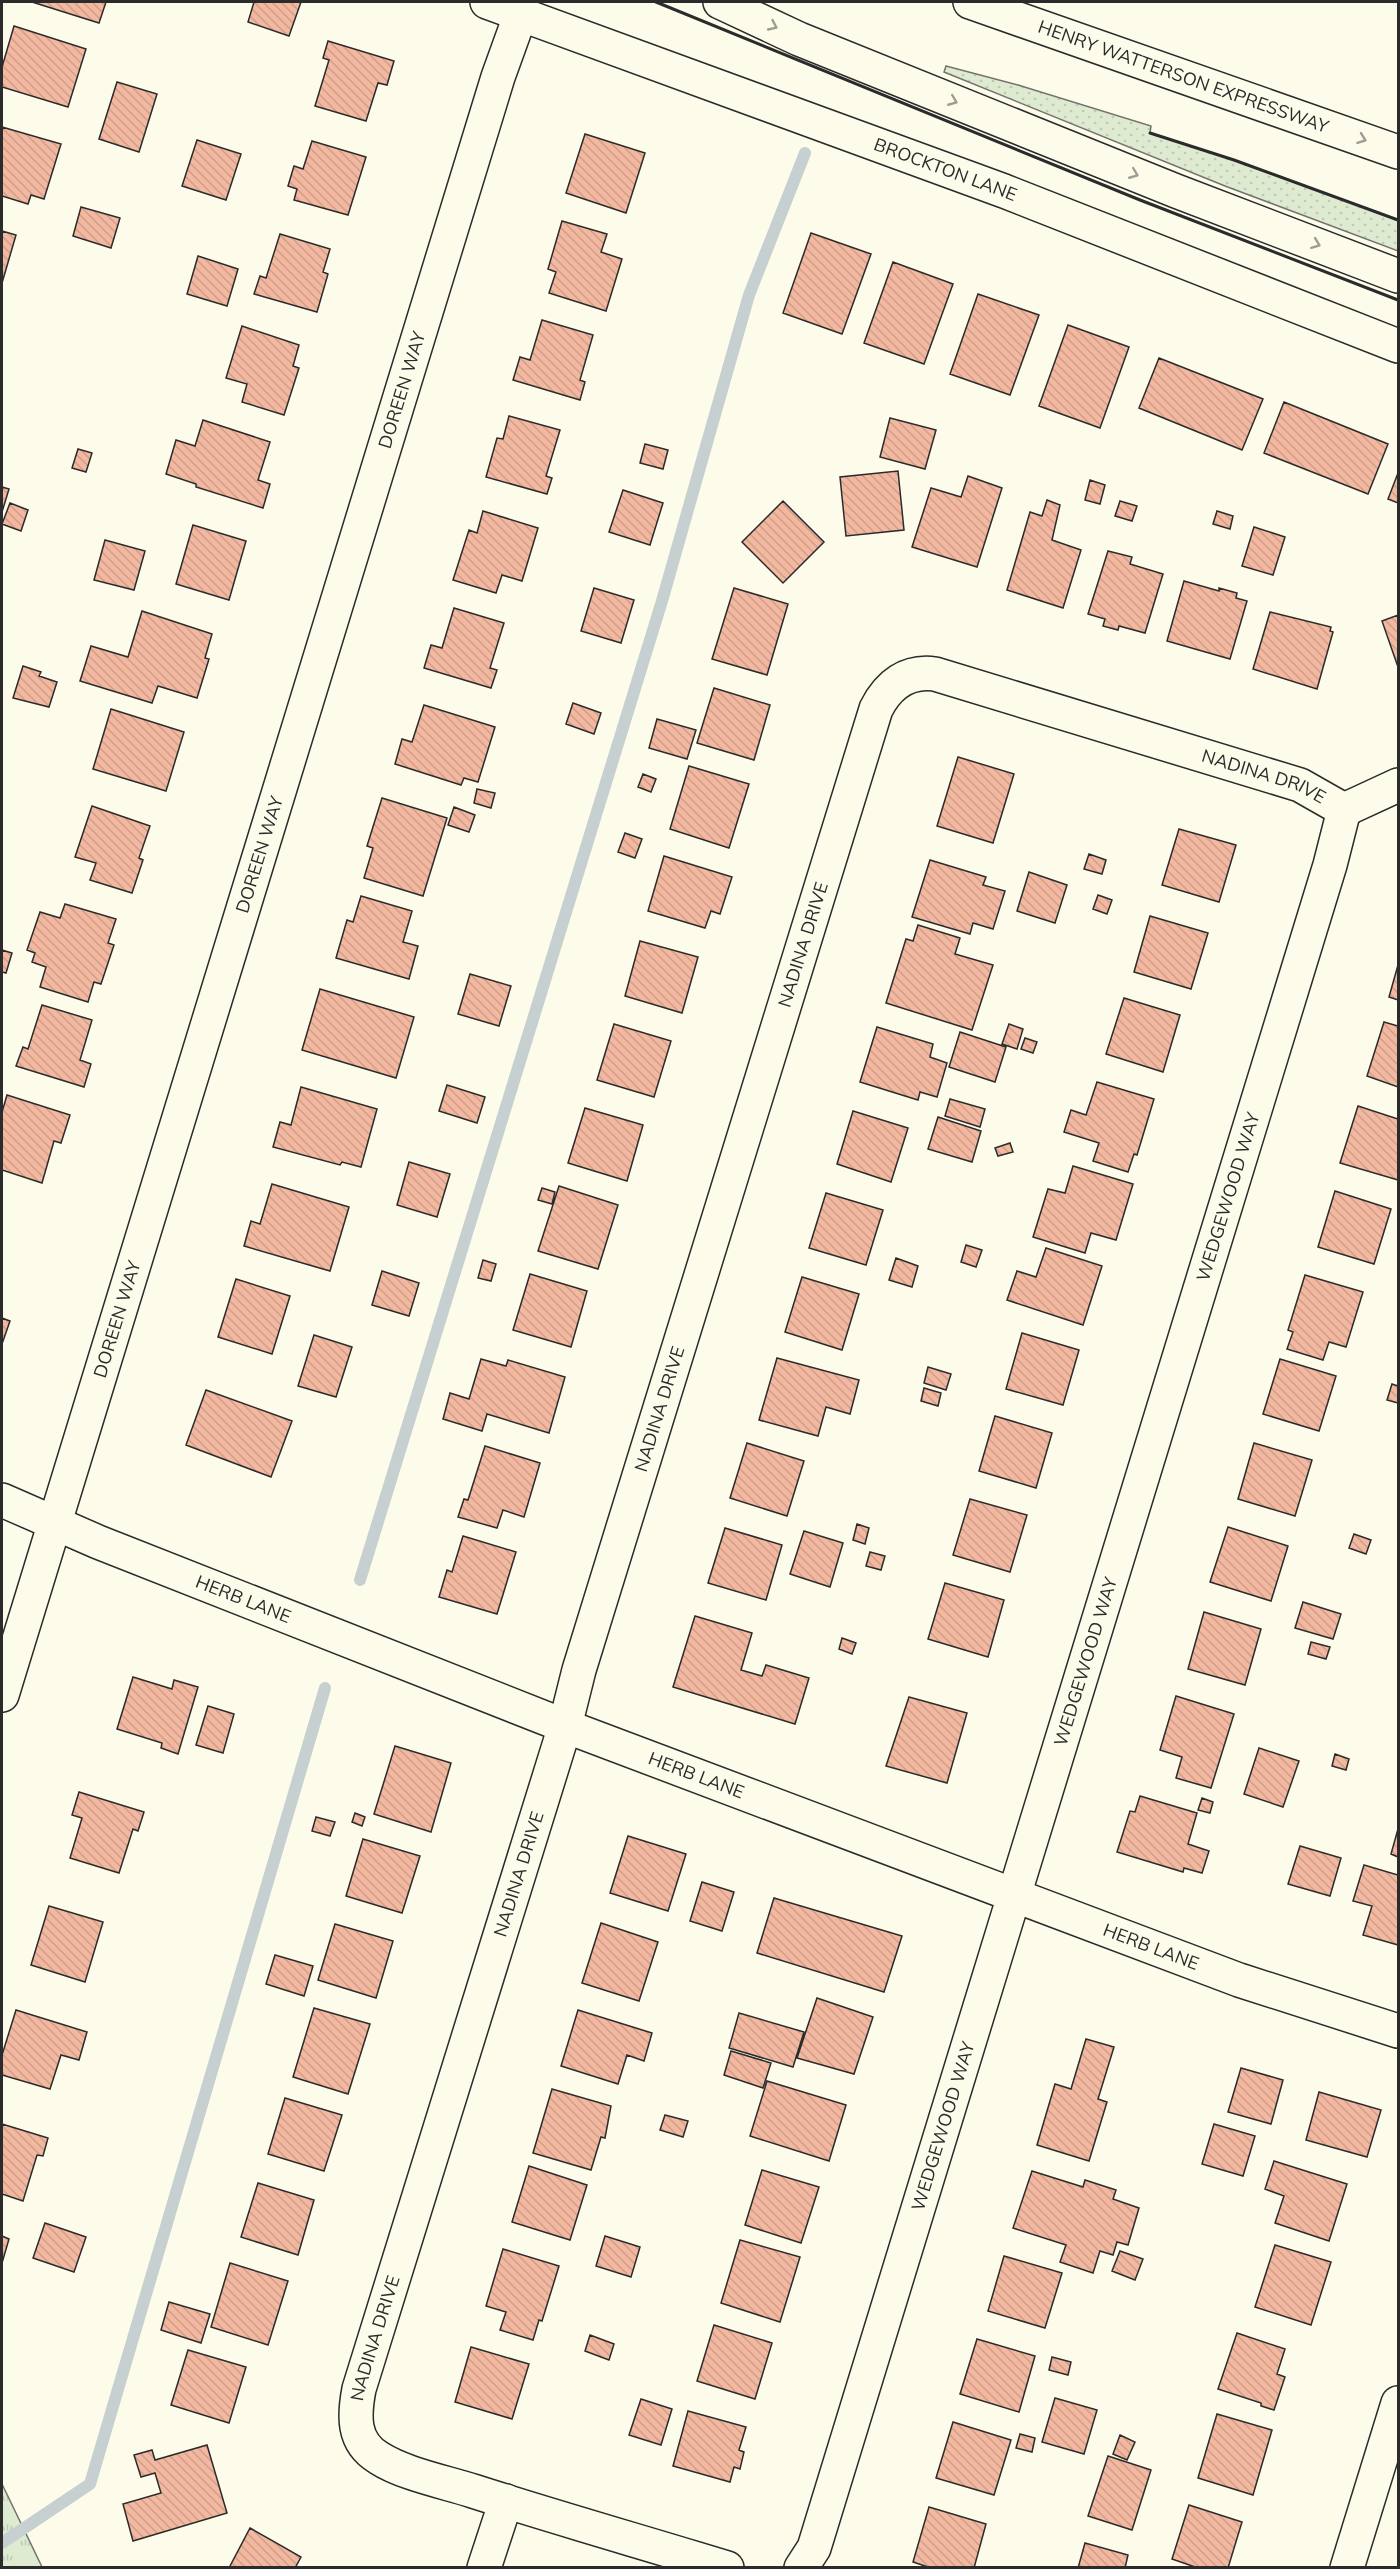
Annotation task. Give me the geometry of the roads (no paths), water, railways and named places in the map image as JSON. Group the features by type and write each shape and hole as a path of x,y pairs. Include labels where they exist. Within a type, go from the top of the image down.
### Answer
{"main road":[{"name":"BROCKTON LANE","path":"487,2 520,16 1004,191 1398,346"},
{"path":"720,2 844,57 1176,191 1398,276"},
{"name":"HENRY WATTERSON EXPRESSWAY","path":"970,2 1398,152"},
{"name":"DOREEN WAY","path":"2,1695 491,100 520,16"},
{"name":"NADINA DRIVE","path":"506,2501 378,2458 361,2440 356,2430 354,2414 359,2389 565,1726 579,1670 632,1498 876,709 883,694 906,676 923,672 935,674 1300,785 1344,810"},
{"path":"1344,810 1398,786"},
{"name":"WEDGEWOOD WAY","path":"801,2568 814,2548 1323,888 1344,810"},
{"name":"HERB LANE","path":"2,1500 565,1726 1239,1980 1398,2031"},
{"path":"1347,2568 1398,2403"},
{"path":"484,2568 506,2501 727,2568"}],"waterway":[{"path":"360,1580 662,601 749,295 805,153"},
{"path":"2,2543 90,2484 325,1688"}]}
